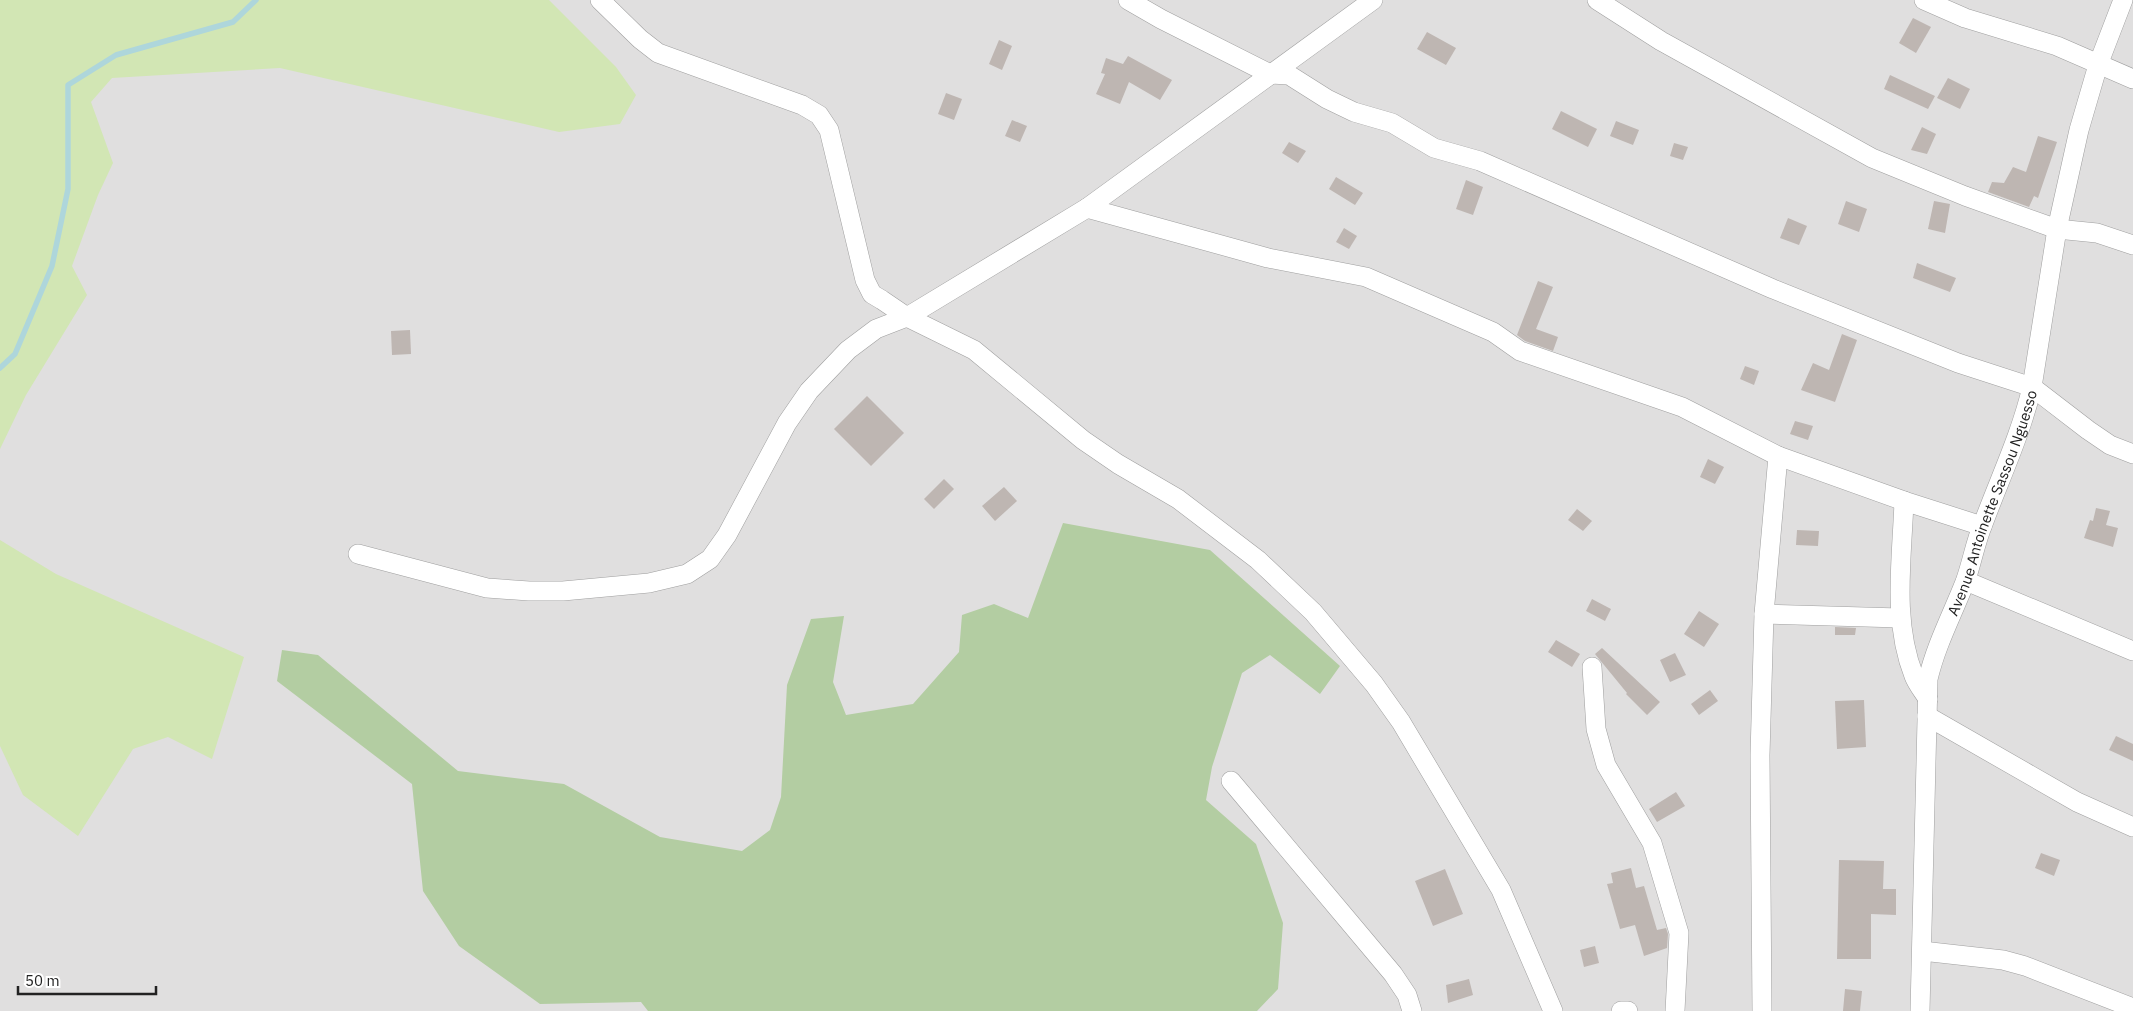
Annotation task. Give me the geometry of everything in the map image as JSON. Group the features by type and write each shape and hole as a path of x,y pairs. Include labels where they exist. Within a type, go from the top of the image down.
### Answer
{"street":[{"path":"600,0 640,39 658,53 802,105 819,115 829,130 865,280 872,294 907,317 974,350 989,360 1007,378 1084,440 1118,464 1178,499 1230,538 1278,578 1314,612 1374,684 1401,722 1501,890 1553,1011"},
{"path":"1128,0 1161,19 1270,74 1289,75 1327,99 1354,112 1392,123 1425,144 1480,161 1773,289 1958,363 2032,387 2088,430 2110,444 2133,454"},
{"path":"358,554 487,588 529,591 563,591 649,583 687,574 710,559 727,535 787,423 809,391 848,350 876,329 907,317 1087,208 1373,0"},
{"path":"1598,0 1661,41 1872,158 1965,196 2056,229 2075,229 2097,233 2133,245"},
{"path":"1924,0 1965,18 2057,46 2133,79"},
{"name":"Avenue Antoinette Sassou Nguesso","path":"1920,1011 1928,679 1932,660 1966,581 1982,526 2019,431 2032,387 2056,229 2079,130 2098,64 2122,0"},
{"path":"1087,208 1268,258 1373,279 1487,329 1520,351 1682,407 1778,456 1904,501 1982,526"},
{"path":"1762,1011 1760,765 1764,614 1778,456"},
{"path":"1904,501 1900,618 1904,642 1914,677 1927,707 2077,802 2133,827"},
{"path":"1966,581 2133,651"},
{"path":"1764,614 1900,618"},
{"path":"1592,667 1596,729 1606,765 1652,843 1679,932 1675,1011"},
{"path":"1231,781 1394,974 1407,995 1412,1011"},
{"path":"1922,951 2003,960 2025,966 2133,1008"},
{"path":"1621,1011 1628,1011"}],"shaded area":[{"path":"0,0 2133,0 2133,1011 0,1011"}],"green space":[{"path":"0,0 549,0 616,67 636,95 620,124 559,132 280,68 112,78 91,102 113,163 98,195 72,266 87,295 26,395 0,449"},
{"path":"1063,523 1210,550 1340,666 1320,694 1270,655 1242,673 1212,767 1206,800 1256,844 1283,923 1278,989 1257,1011 648,1011 641,1002 540,1004 459,946 423,891 412,784 277,681 282,650 318,655 458,771 564,784 660,837 742,851 770,830 781,797 787,685 811,619 844,616 833,682 846,715 913,704 959,652 962,615 994,604 1028,618"},
{"path":"0,540 56,574 244,657 212,759 168,737 133,749 78,836 23,795 0,746"}],"building":[{"path":"1913,18 1931,27 1916,53 1899,43"},
{"path":"1427,32 1456,48 1446,65 1417,49"},
{"path":"999,40 1012,46 1002,70 989,64"},
{"path":"1128,56 1172,80 1160,100 1129,82 1120,104 1096,94 1105,74 1101,73 1106,58 1123,64"},
{"path":"1890,75 1935,96 1928,109 1884,89"},
{"path":"1948,78 1970,89 1960,109 1937,98"},
{"path":"946,93 962,99 954,120 938,114"},
{"path":"1561,111 1597,129 1588,147 1552,129"},
{"path":"1012,120 1027,126 1020,142 1005,136"},
{"path":"1616,121 1639,130 1633,145 1610,136"},
{"path":"1922,127 1936,134 1927,154 1911,150"},
{"path":"2038,136 2057,142 2038,198 2034,196 2029,207 1988,192 1992,182 2004,183 2013,167 2026,172"},
{"path":"1289,142 1306,151 1298,163 1282,153"},
{"path":"1674,143 1688,147 1683,160 1670,156"},
{"path":"1336,177 1363,193 1355,205 1329,189"},
{"path":"1466,180 1483,187 1473,215 1456,209"},
{"path":"1846,201 1867,209 1859,232 1838,224"},
{"path":"1934,201 1950,204 1945,233 1928,229"},
{"path":"1788,218 1807,226 1799,245 1780,238"},
{"path":"1344,228 1357,236 1349,249 1336,242"},
{"path":"1917,263 1956,278 1950,292 1913,278"},
{"path":"1538,281 1553,287 1536,329 1558,337 1553,351 1525,341 1517,335"},
{"path":"410,330 411,354 392,355 391,331"},
{"path":"1842,334 1857,340 1835,402 1801,390 1813,363 1829,370"},
{"path":"1745,366 1759,371 1754,385 1740,379"},
{"path":"867,396 904,433 871,466 834,429"},
{"path":"1795,421 1813,426 1808,440 1790,434"},
{"path":"1708,459 1724,467 1715,484 1700,477"},
{"path":"944,479 954,489 934,509 924,499"},
{"path":"1004,487 1017,501 995,521 982,506"},
{"path":"2096,508 2110,511 2106,525 2118,528 2113,547 2084,538 2090,520 2093,521"},
{"path":"1577,509 1592,521 1583,531 1568,520"},
{"path":"1797,530 1819,531 1818,546 1796,545"},
{"path":"1592,599 1611,609 1605,621 1586,611"},
{"path":"1699,611 1719,624 1704,647 1684,634"},
{"path":"1835,627 1856,628 1855,635 1835,635"},
{"path":"1556,640 1580,654 1572,667 1548,652"},
{"path":"1602,648 1660,702 1647,715 1626,694 1595,654"},
{"path":"1675,653 1686,675 1670,682 1660,660"},
{"path":"1710,690 1718,701 1699,715 1691,704"},
{"path":"1864,700 1866,747 1837,749 1835,701"},
{"path":"2116,736 2133,744 2133,761 2109,750"},
{"path":"1676,792 1685,806 1657,822 1649,809"},
{"path":"2041,853 2060,860 2054,876 2035,868"},
{"path":"1839,860 1884,861 1883,889 1896,889 1896,915 1871,914 1871,959 1837,959"},
{"path":"1631,868 1636,888 1644,886 1657,930 1666,928 1668,934 1667,948 1644,956 1635,925 1620,929 1607,884 1613,883 1611,873"},
{"path":"1445,869 1463,914 1433,926 1415,881"},
{"path":"1595,946 1599,963 1584,967 1580,950"},
{"path":"1469,979 1473,995 1448,1003 1446,985"},
{"path":"1845,989 1862,991 1860,1011 1843,1011"}],"waterway":[{"path":"0,368 15,354 52,266 68,189 68,85 116,55 233,22 256,0"}]}
